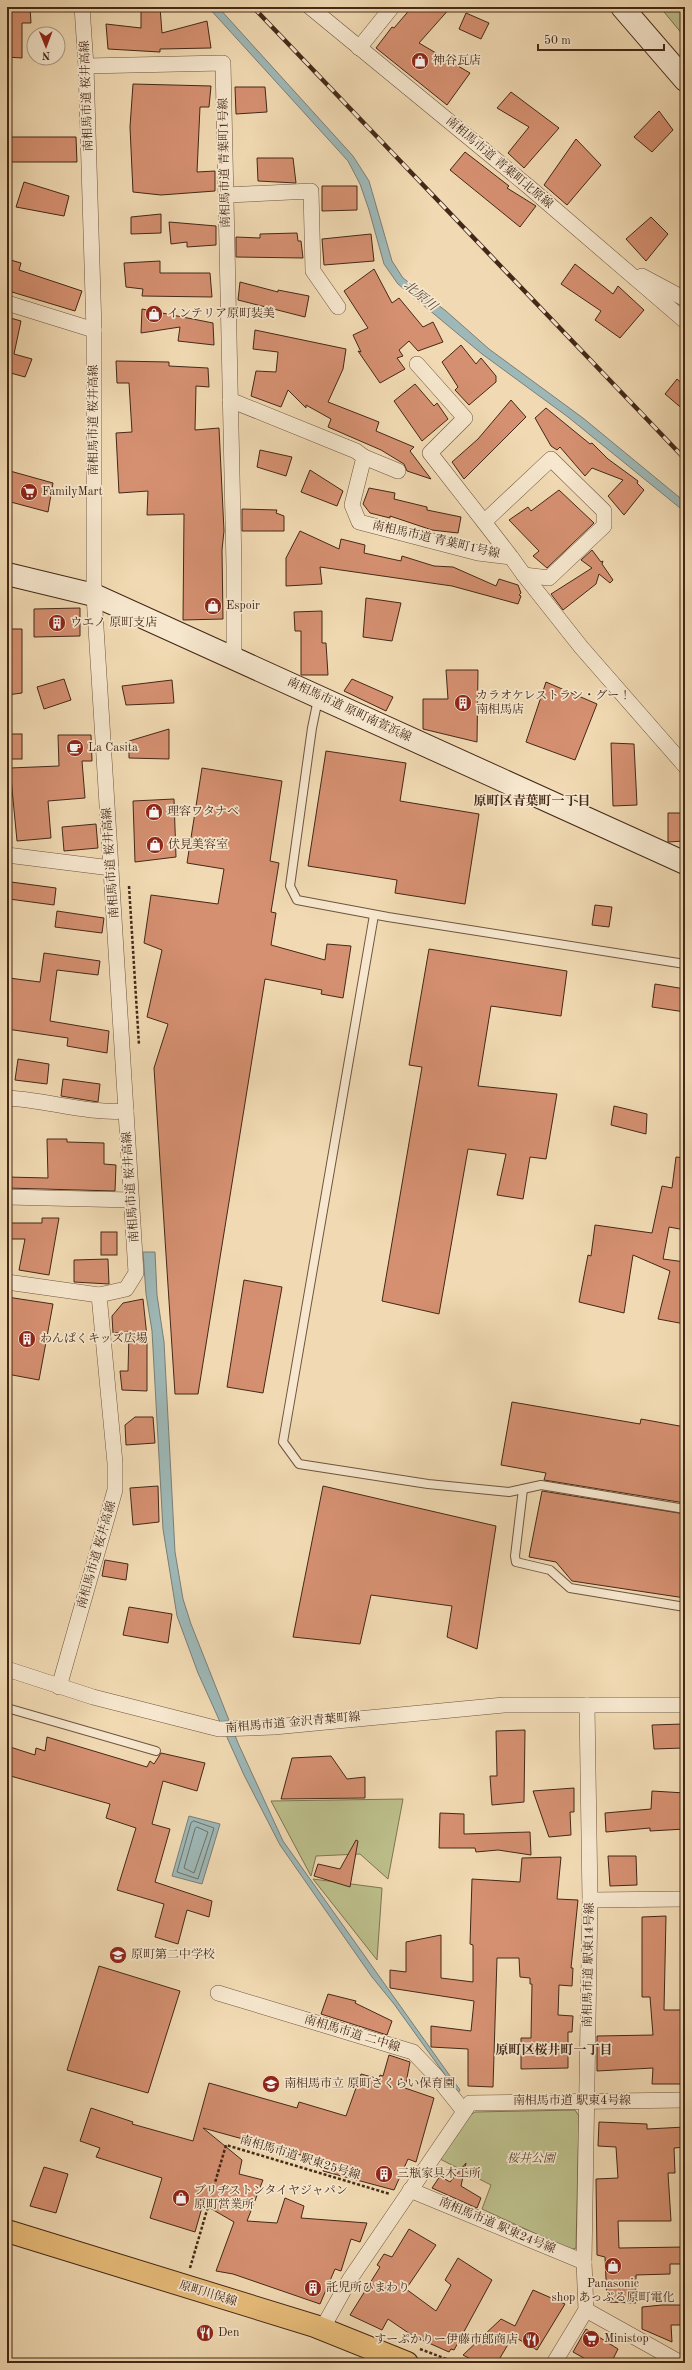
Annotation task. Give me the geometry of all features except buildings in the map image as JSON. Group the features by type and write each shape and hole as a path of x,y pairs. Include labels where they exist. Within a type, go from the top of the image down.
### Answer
{"main road":[{"name":"原町川俣線","path":"7,2231 322,2329 407,2363"}],"street":[{"name":"南相馬市道 桜井高線","path":"58,1686 115,1490 115,1463 99,1295 126,1289 136,1274 94,596 94,330 86,66 82,7"},
{"name":"南相馬市道 青葉町北原線","path":"310,7 529,187 685,321"},
{"path":"359,48 392,7"},
{"path":"622,7 685,80"},
{"name":"南相馬市道 青葉町1号線","path":"86,66 223,63 227,195 234,657"},
{"path":"227,195 311,192 313,271 338,307"},
{"path":"626,271 645,277 685,299"},
{"path":"7,303 94,330"},
{"name":"南相馬市道 青葉町1号線","path":"417,364 465,418 430,453 581,647 685,766"},
{"path":"230,400 356,451 398,471"},
{"name":"南相馬市道 青葉町1号線","path":"364,456 352,505 359,522 478,553 511,557"},
{"path":"484,522 551,459 604,511 604,526 549,578 524,575"},
{"name":"南相馬市道 原町南萱浜線","path":"7,574 94,596 234,657 685,864"},
{"path":"7,855 111,868"},
{"path":"7,1098 28,1099 95,1110 126,1111"},
{"path":"7,1197 131,1200"},
{"path":"7,1282 99,1295"},
{"name":"南相馬市道 金沢青葉町線","path":"7,1669 58,1686 219,1729 239,1729 504,1705 587,1705"},
{"path":"587,1705 685,1705"},
{"name":"南相馬市道 駅東14号線","path":"586,2310 584,2262 590,1900 587,1705"},
{"path":"590,1900 685,1899"},
{"name":"南相馬市道 二中線","path":"218,1993 413,2052 435,2075 463,2110"},
{"name":"南相馬市道 駅東4号線","path":"463,2110 470,2103 685,2100"},
{"path":"322,2329 350,2279 463,2110"},
{"name":"南相馬市道 駅東24号線","path":"408,2194 584,2262"},
{"path":"554,2363 586,2310 680,2363"}],"lane":[{"path":"319,696 312,728 290,886 297,900 374,915 685,964"},
{"path":"374,915 283,1442 299,1464 428,1484 509,1492 541,1485 685,1509"},
{"path":"523,1489 515,1556 516,1562 550,1570 570,1588 685,1607"},
{"path":"7,1708 156,1750"}],"path":[{"name":"南相馬市道 駅東25号線","path":"189,2273 226,2145 408,2194"}],"green space":[{"path":"660,7 685,7 685,36 683,35"},
{"path":"403,1799 388,1879 360,1854 316,1856 311,1876 271,1801"},
{"path":"313,1879 382,1888 377,1960"},
{"name":"桜井公園","path":"575,2110 579,2116 576,2248 571,2250 482,2209 491,2185 440,2159 466,2118 475,2112"}],"water":[{"name":"北原川","path":"208,7 218,7 353,156 369,181 392,261 403,278 446,311 489,349 583,418 685,502 685,512 568,417 482,354 398,284 384,264 360,184 348,161"},
{"path":"143,1252 155,1252 157,1295 164,1342 175,1552 183,1599 191,1624 238,1743 283,1841 460,2090 458,2093 394,2004 372,1977 280,1845 244,1775 198,1673 177,1616 163,1529 152,1331 146,1294"},
{"path":"189,1816 220,1824 202,1884 172,1876"}],"railway":[{"path":"253,7 685,459"}],"place":[{"name":"神谷瓦店","path":"420,61"},
{"name":"インテリア原町装美","path":"154,314"},
{"name":"FamilyMart","path":"29,492"},
{"name":"Espoir","path":"213,606"},
{"name":"ウエノ 原町支店","path":"57,623"},
{"name":"カラオケレストラン・グー！ 南相馬店","path":"463,703"},
{"name":"La Casita","path":"75,748"},
{"name":"理容ワタナベ","path":"154,812"},
{"name":"伏見美容室","path":"155,845"},
{"name":"わんぱくキッズ広場","path":"27,1339"},
{"name":"原町第二中学校","path":"118,1955"},
{"name":"南相馬市立 原町さくらい保育園","path":"271,2084"},
{"name":"三瓶家具木工所","path":"384,2174"},
{"name":"ブリヂストンタイヤジャパン 原町営業所","path":"181,2198"},
{"name":"Panasonic shop あっぷる原町電化","path":"613,2266"},
{"name":"託児所ひまわり","path":"313,2288"},
{"name":"Den","path":"205,2333"},
{"name":"Ministop","path":"591,2339"},
{"name":"すーぷかりー伊藤市郎商店","path":"531,2340"}],"district":[{"name":"原町区青葉町一丁目","path":"532,801"},
{"name":"原町区桜井町一丁目","path":"554,2050"}]}
